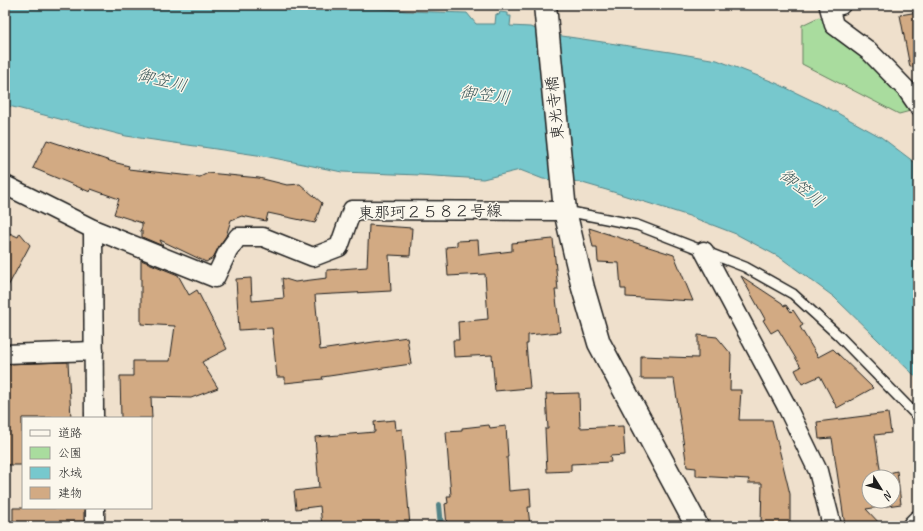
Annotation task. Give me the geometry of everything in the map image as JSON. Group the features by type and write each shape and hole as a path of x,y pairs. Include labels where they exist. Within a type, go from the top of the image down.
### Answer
{"main road":[{"name":"東光寺橋","path":"545,5 565,211 582,288 599,343 697,526"},
{"path":"914,526 918,522"}],"street":[{"path":"841,5 829,7 834,25 869,51 907,90 918,106"},
{"path":"5,185 93,229 94,417"},
{"name":"東那珂２５８２号線","path":"93,229 215,278 228,251 238,237 263,237 313,257 339,247 352,210 565,211"},
{"path":"704,251 786,405 818,471 832,526"},
{"path":"5,354 94,351"},
{"path":"95,509 95,526"}],"lane":[{"path":"565,211 637,225 745,267 793,294 839,336 918,417"}],"green space":[{"path":"819,17 859,49 914,110 899,114 802,64 802,25"}],"water":[{"name":"御笠川","path":"5,5 343,5 406,11 467,13 476,24 495,24 496,14 499,15 500,12 508,13 508,16 511,16 510,26 530,27 562,36 717,60 776,83 832,110 881,137 918,165 918,379 834,297 781,258 736,234 689,216 610,191 579,182 543,179 520,170 483,179 342,172 264,156 126,136 5,105"}],"building":[{"path":"918,12 918,66 910,67 900,15"},
{"path":"47,140 129,166 128,169 200,177 208,173 259,178 287,185 300,184 322,203 315,223 268,213 266,221 242,216 231,220 226,236 213,258 206,262 160,240 163,246 142,237 142,231 140,231 142,223 114,214 119,199 91,189 90,192 33,168"},
{"path":"369,225 412,228 410,256 389,255 391,291 315,295 320,350 407,337 411,364 322,377 323,379 285,383 285,377 277,377 272,328 239,330 236,279 251,278 252,301 284,298 282,278 295,282 327,278 327,270 367,267"},
{"path":"589,228 674,255 693,301 626,297 626,289 621,289 619,263 598,262 597,247 593,247"},
{"path":"5,231 18,237 20,233 30,245 5,292"},
{"path":"553,239 558,290 555,290 560,332 528,335 528,344 526,344 530,388 495,391 492,355 454,357 453,340 459,340 458,322 488,319 485,274 448,276 446,247 457,246 457,241 478,240 479,255 512,251 512,243"},
{"path":"141,260 178,275 189,295 197,290 227,349 202,362 218,388 191,398 151,397 152,417 121,417 120,376 133,376 133,361 170,361 175,326 141,324"},
{"path":"741,276 782,303 784,306 786,305 791,312 793,310 803,325 800,327 818,357 833,349 873,388 837,408 820,376 802,384 795,370 801,367 778,329 771,333 763,320 765,319"},
{"path":"698,335 717,337 731,354 730,390 741,390 739,420 772,420 790,494 790,526 761,525 762,483 748,483 749,479 696,476 696,468 687,467 674,379 641,379 641,356 698,358"},
{"path":"68,362 71,417 22,417 22,465 5,465 5,364"},
{"path":"579,393 580,428 623,426 625,455 610,456 611,462 571,464 571,471 547,472 545,429 548,429 546,394"},
{"path":"888,413 891,433 875,435 880,469 861,469 861,509 866,509 882,526 845,526 832,438 819,439 817,422"},
{"path":"395,420 396,430 402,429 410,526 322,526 320,506 296,509 294,491 319,488 315,437 375,432 374,422"},
{"path":"489,425 490,428 506,426 509,491 530,489 531,507 528,507 530,526 447,526 445,504 448,503 447,496 451,496 446,432 462,431 462,428"},
{"path":"13,508 84,509 84,522 58,523 58,526 13,526"}],"waterway":[{"path":"439,505 441,526"}]}
